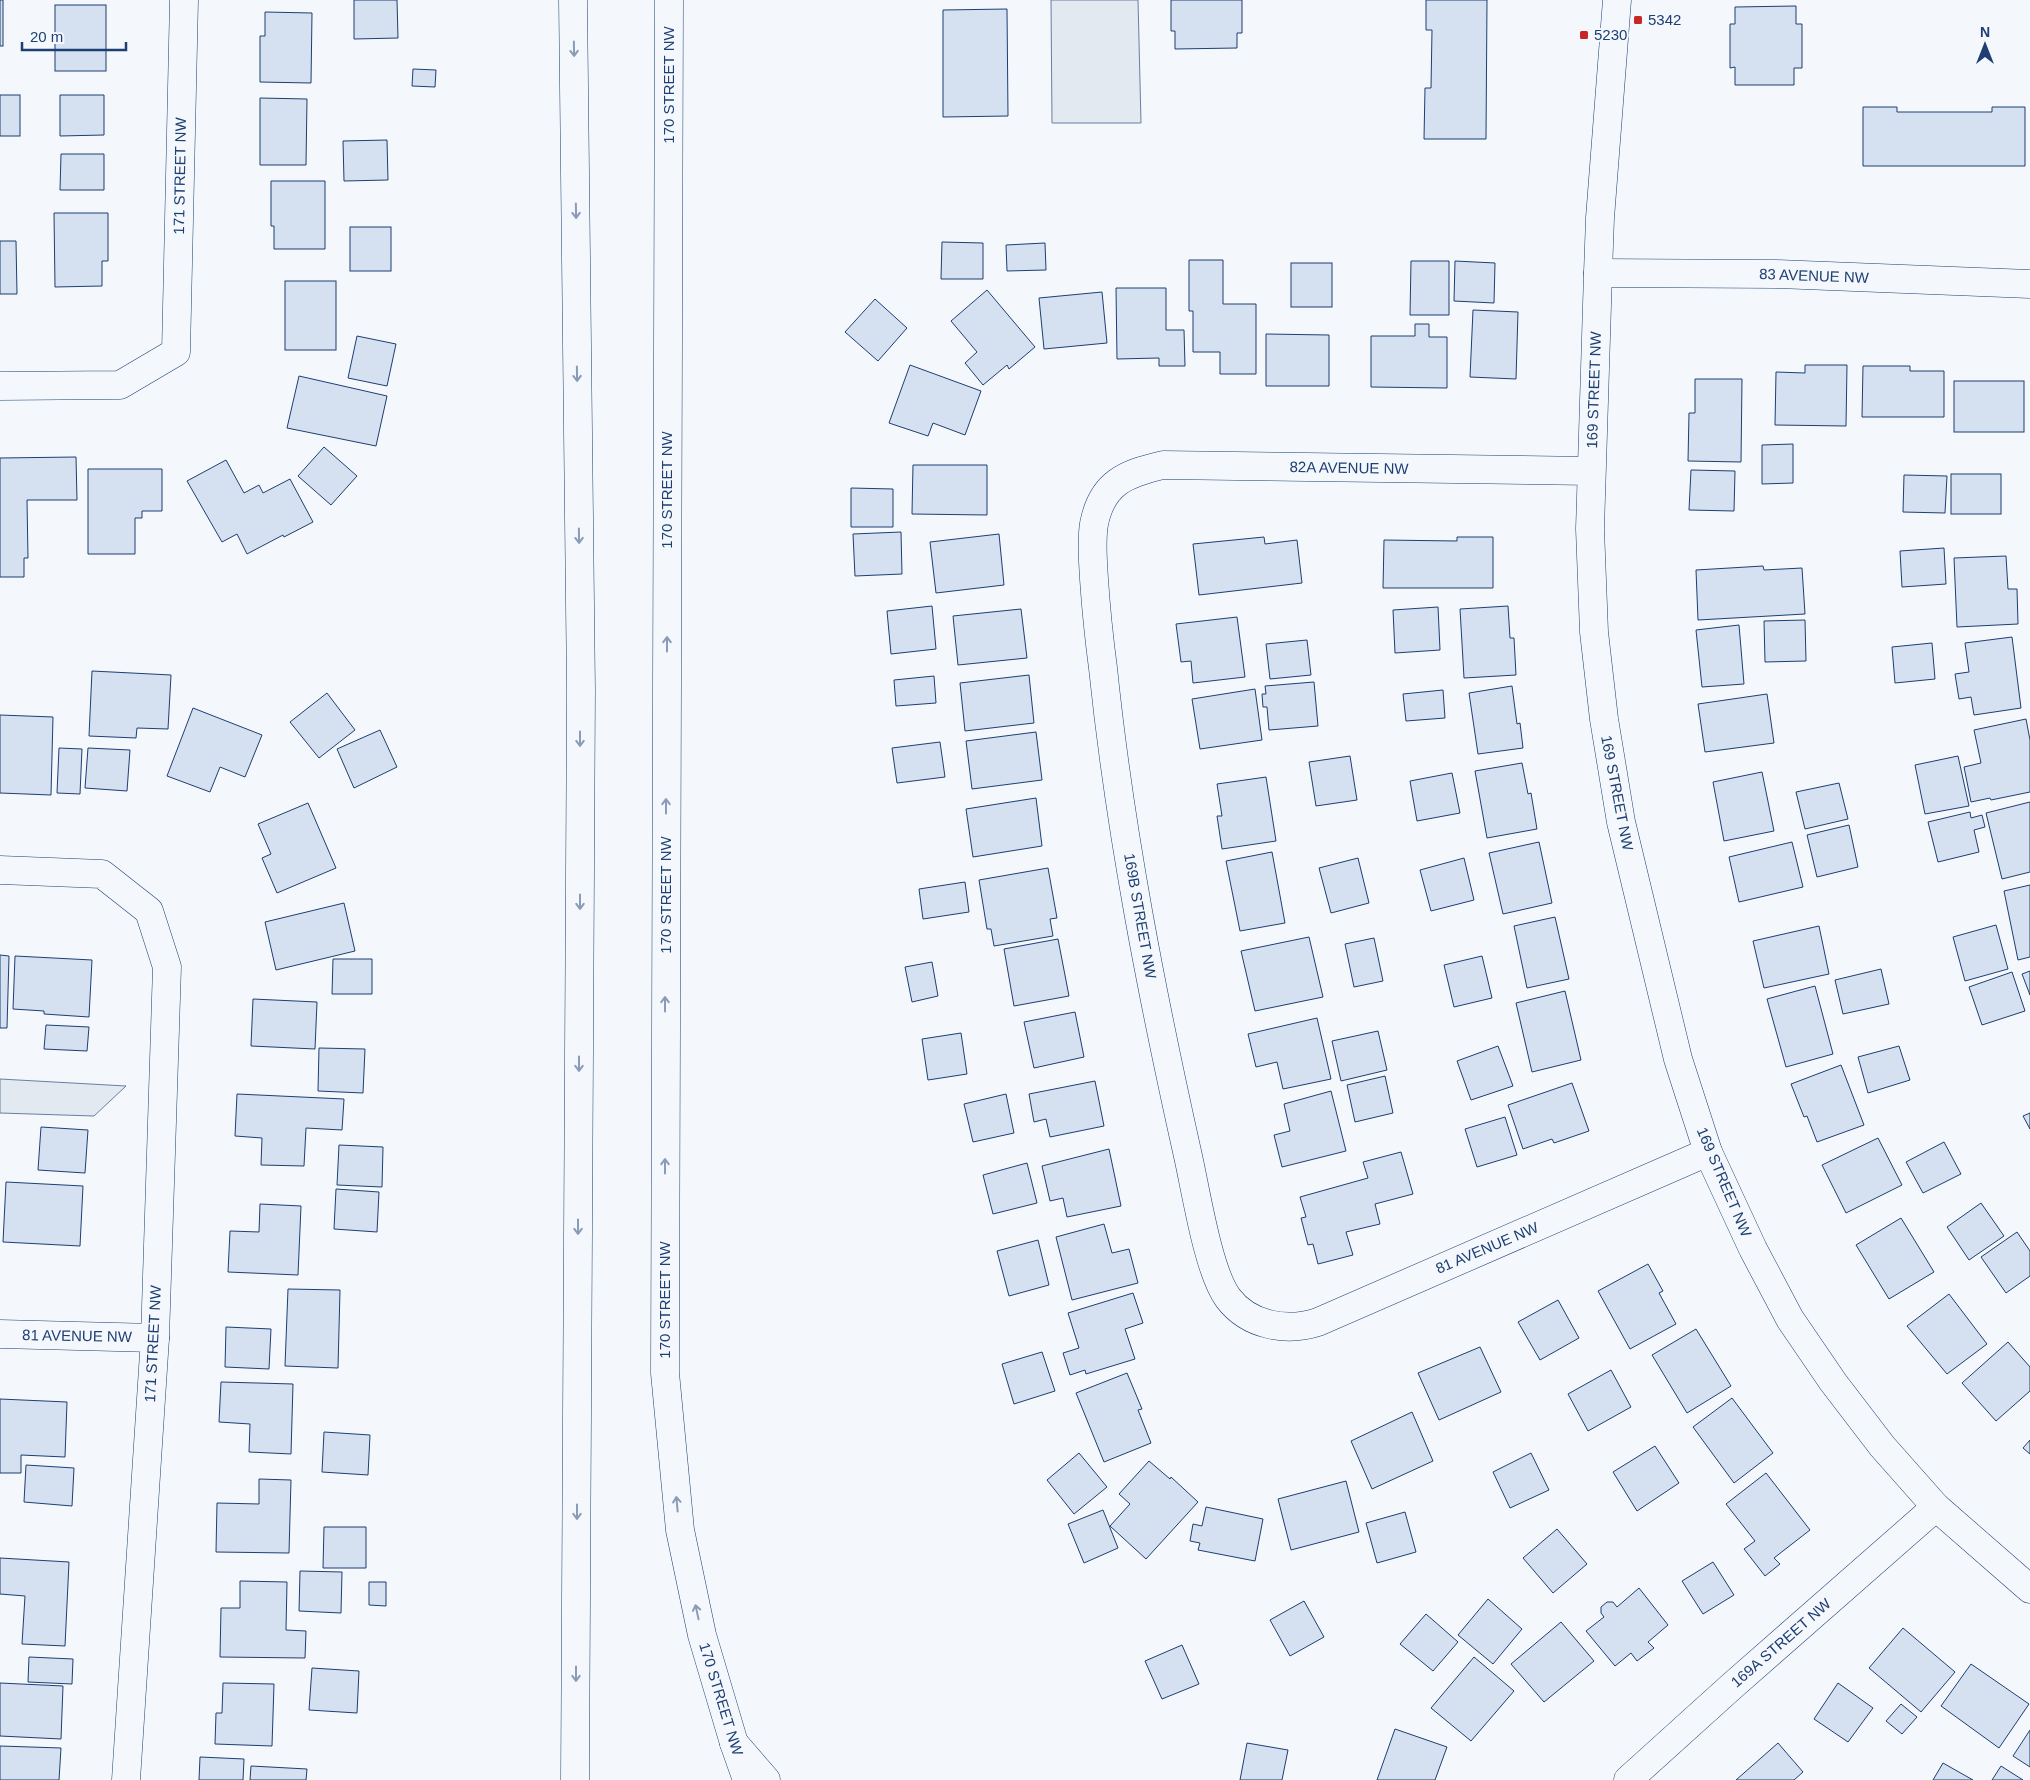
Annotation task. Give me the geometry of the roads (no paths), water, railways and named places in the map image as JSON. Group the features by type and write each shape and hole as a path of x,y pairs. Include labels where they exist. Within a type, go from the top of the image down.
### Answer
{"main road":[{"name":"171 STREET NW","path":"0,386 120,386 176,352 184,0"},
{"path":"573,0 580,690 575,1780"},
{"name":"170 STREET NW","path":"669,0 665,1373 680,1530 702,1635 747,1780"},
{"name":"169 STREET NW","path":"1618,0 1600,218 1590,529 1594,632 1604,719 1618,803 1678,1059 1708,1152 1753,1249 1790,1319 1833,1382 1882,1446 1936,1507 2030,1589"},
{"name":"83 AVENUE NW","path":"1598,273 1776,274 2030,284"},
{"name":"82A AVENUE NW","path":"1110,486 1125,476 1163,466 1591,471"},
{"name":"169B STREET NW","path":"1110,486 1101,503 1094,525 1092,553 1096,607 1107,712 1146,954 1170,1075 1210,1253 1228,1298 1243,1313 1263,1323"},
{"name":"171 STREET NW","path":"0,870 102,874 149,911 167,967 154,1338 126,1780"},
{"name":"81 AVENUE NW","path":"1263,1323 1286,1327 1302,1327 1318,1322 1708,1152"},
{"name":"81 AVENUE NW","path":"0,1334 154,1338"},
{"name":"169A STREET NW","path":"1628,1780 1936,1507"},
{"path":"734,1743 766,1780"}],"place":[{"name":"5342","path":"1638,20"},
{"name":"5230","path":"1584,35"}]}
